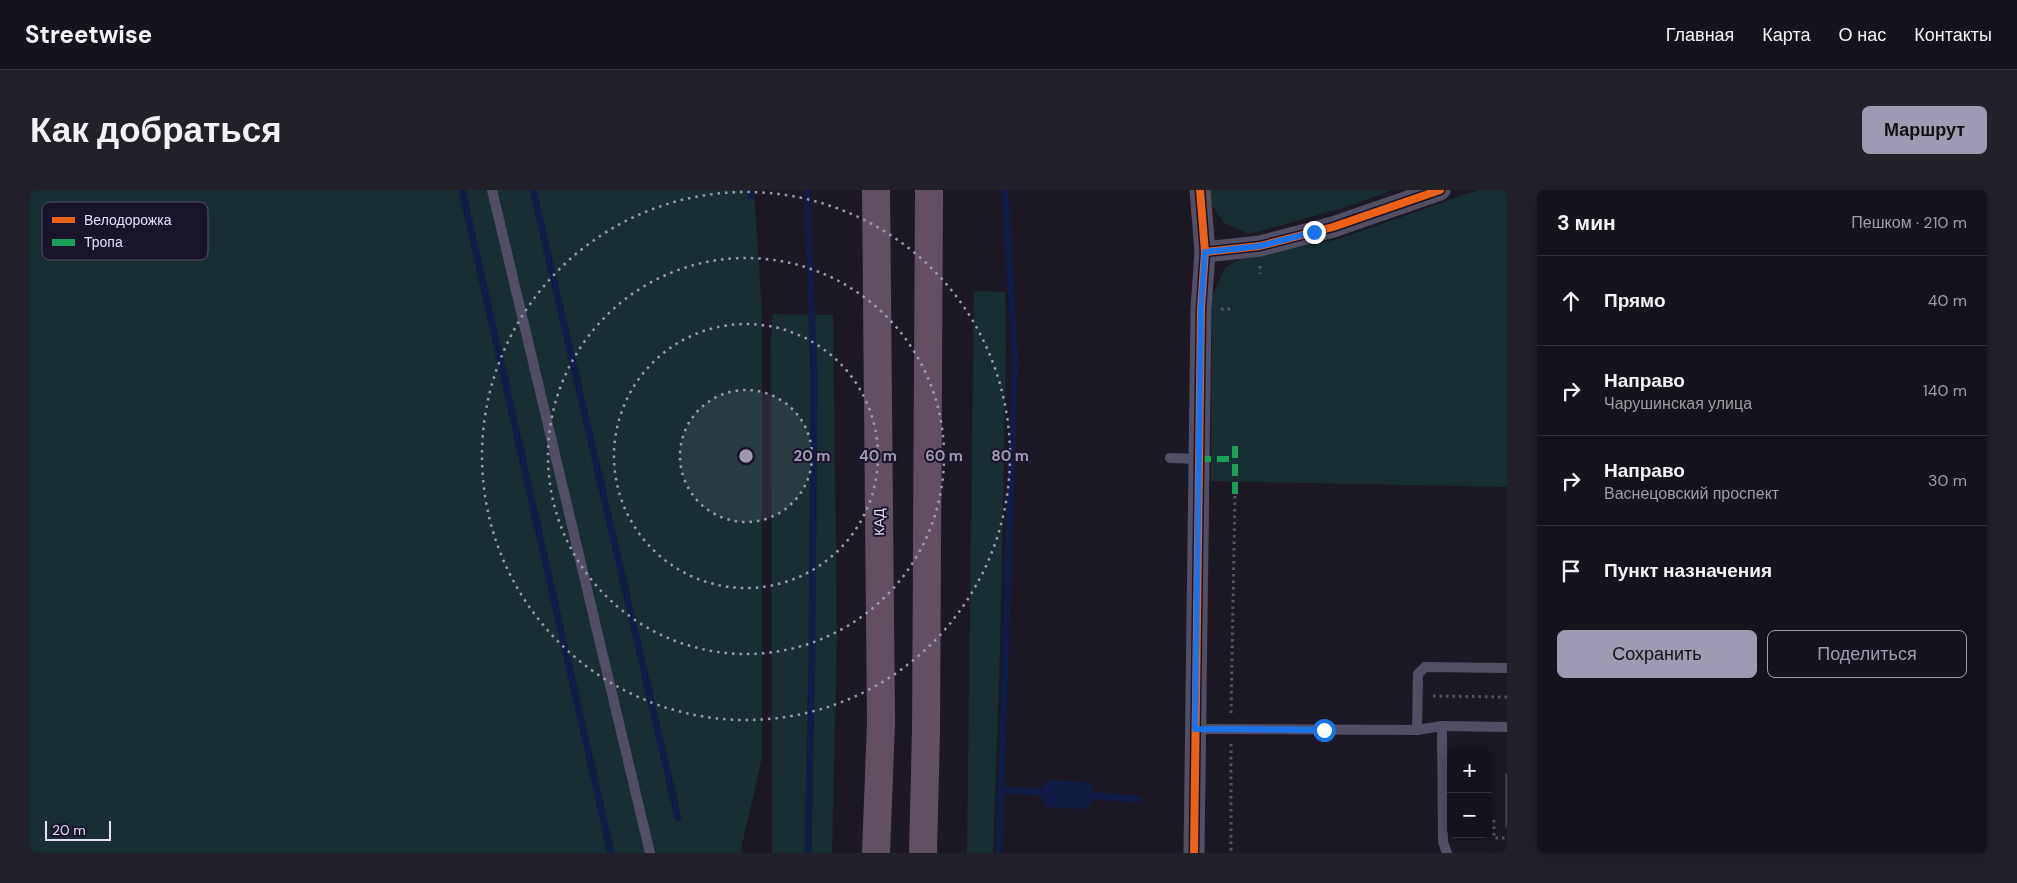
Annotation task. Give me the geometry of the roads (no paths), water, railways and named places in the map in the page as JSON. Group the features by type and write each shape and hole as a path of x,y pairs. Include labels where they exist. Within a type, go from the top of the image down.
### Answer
{"highway":[{"name":"КАД","path":"876,190 881,713 876,853"},
{"path":"923,853 926,720 929,190"}],"street":[{"path":"1194,853 1201,309 1205,252 1200,190"},
{"path":"1205,252 1260,246 1333,227 1440,190"}],"lane":[{"path":"492,190 650,853"},
{"path":"1170,458 1199,459"},
{"path":"1417,730 1418,674 1425,667 1507,668"},
{"path":"1195,729 1417,730 1442,726 1507,727"},
{"path":"1442,726 1443,842 1447,853"}],"water":[{"path":"1047,780 1091,783 1096,796 1087,809 1047,807 1039,792"}],"waterway":[{"path":"462,190 611,853"},
{"path":"533,190 678,818"},
{"path":"750,190 751,196"},
{"path":"807,190 814,376 808,853"},
{"path":"999,853 1015,358 1005,190"},
{"path":"1002,790 1039,792"},
{"path":"1096,796 1138,799"}]}
